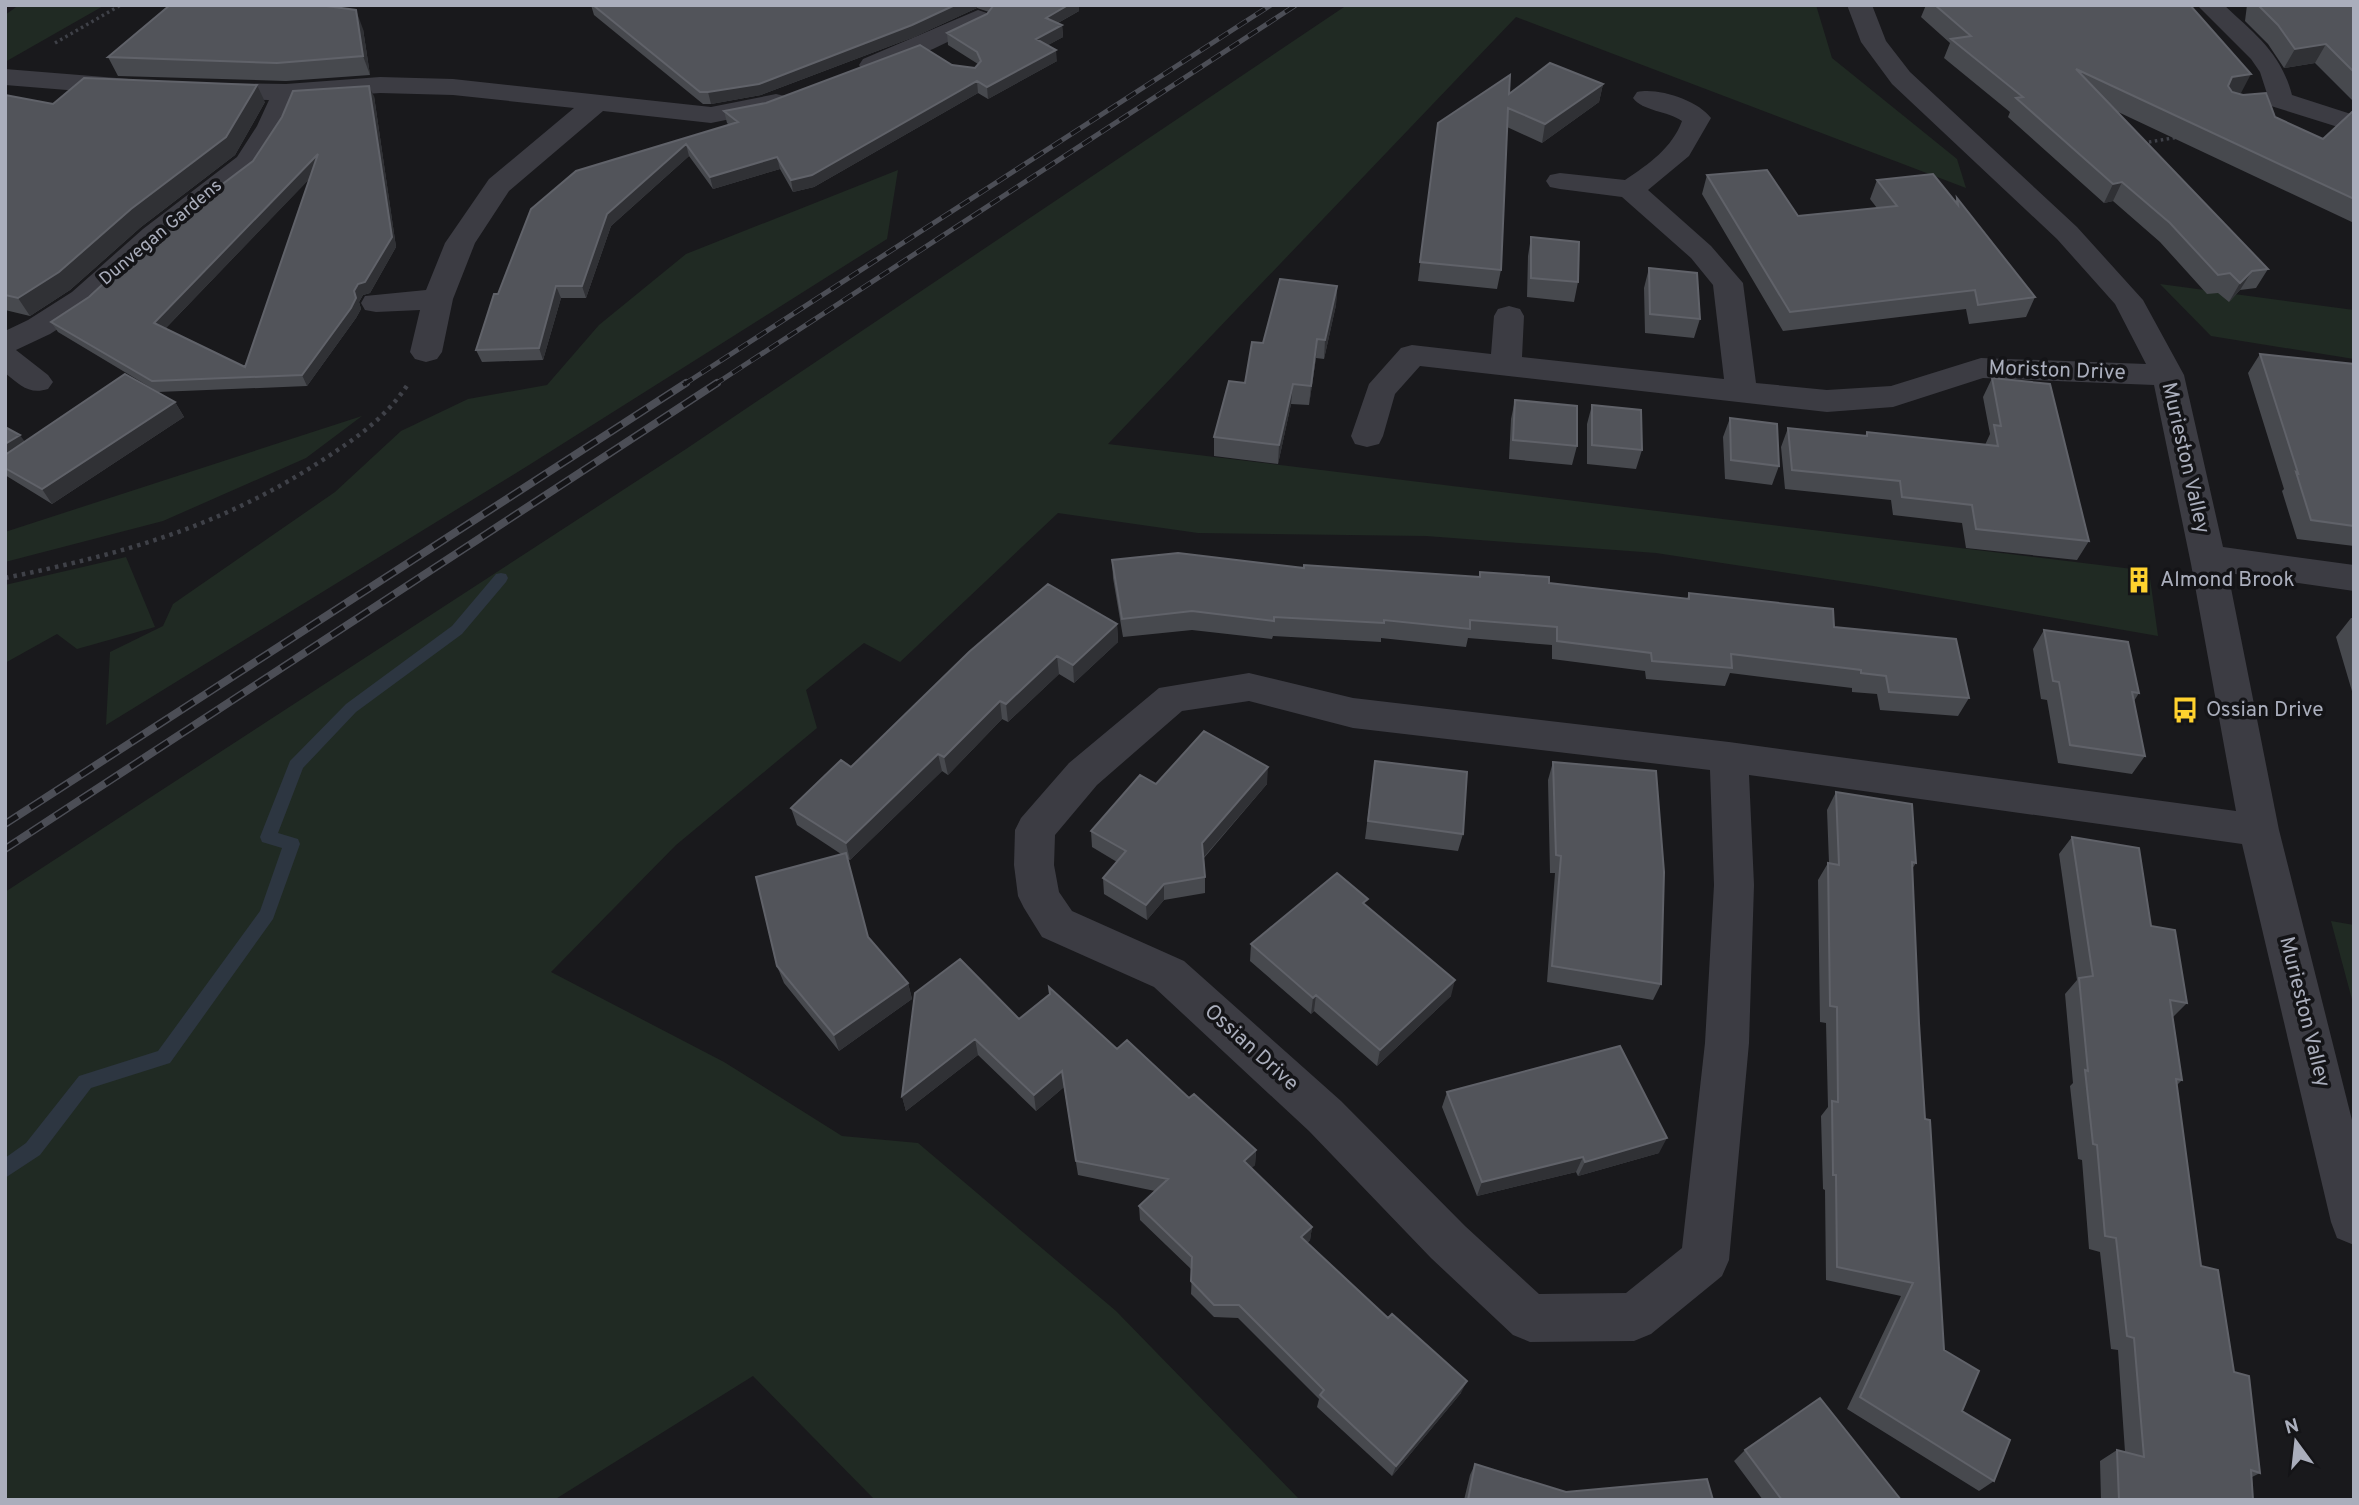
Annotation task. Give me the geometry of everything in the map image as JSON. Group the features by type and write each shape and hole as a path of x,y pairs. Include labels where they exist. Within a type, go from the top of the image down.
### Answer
{"street":[{"name":"Murieston Valley","path":"1859,5 1874,42 1901,78 2067,233 2128,300 2168,375 2207,557 2259,830 2340,1108 2354,1222"},
{"path":"2209,5 2261,54 2273,72 2269,100 2353,124"},
{"path":"846,75 935,51 978,18"},
{"path":"5,77 172,89 286,92 380,85 453,87 711,115 768,105 794,95"},
{"name":"Dunvegan Gardens","path":"5,343 38,327 83,299 153,235 247,163 271,126 286,92"},
{"path":"1630,189 1668,164 1695,126 1697,118 1683,108 1646,98"},
{"path":"426,352 439,299 460,243 499,185 595,104"},
{"path":"1560,181 1630,189 1701,252 1728,283 1741,391"},
{"path":"376,303 439,299"},
{"path":"1506,365 1509,317"},
{"name":"Moriston Drive","path":"1367,436 1380,391 1412,355 1826,401 1893,396 1980,368 2168,375"},
{"path":"5,357 37,382"},
{"path":"2207,557 2354,578"},
{"name":"Ossian Drive","path":"1729,757 1734,885 1727,1043 1706,1260 1634,1317 1530,1318 1448,1242 1325,1116 1169,974 1057,924 1039,896 1034,865 1035,830 1083,774 1172,698 1249,687 1353,713 1729,757 2259,830"}],"path":[{"path":"51,45 121,5"},
{"path":"2136,145 2187,136"},
{"path":"5,578 66,566 172,536 267,494 353,442 399,401 426,352"}],"shaded area":[{"path":"19,5 105,5 5,62 5,15"},
{"path":"1347,5 1816,5 1832,58 1957,159 1966,188 1516,17 1108,444 2149,571 2158,636 1873,586 1656,553 1426,536 1198,533 1058,513 900,662 864,643 806,690 817,728 676,845 551,972 724,1062 842,1136 918,1143 1116,1311 1300,1500 875,1500 753,1376 554,1500 5,1500 5,892 686,449"},
{"path":"898,170 887,239 529,465 106,725 110,652 163,626 173,604 335,492 401,431 468,399 547,385 599,325 686,254"},
{"path":"2160,284 2354,310 2354,359 2211,336"},
{"path":"362,416 306,458 163,521 5,562 5,532"},
{"path":"126,557 155,627 77,649 57,634 5,663 5,585"},
{"path":"2331,921 2354,925 2354,1007"}],"building":[{"path":"170,5 319,5 356,10 363,56 277,63 108,57"},
{"path":"593,5 955,5 912,25 759,84 700,92"},
{"path":"992,5 1068,5 1046,18 1062,25 1036,39 1056,50 987,87 977,81 812,175 791,180 777,157 710,177 686,144 607,214 582,286 556,286 539,348 476,350 494,294 498,294 531,209 576,171 738,122 724,111 766,103 920,45 952,65 975,68 981,61 977,52 947,33 987,14"},
{"path":"1935,5 2190,5 2251,74 2232,77 2228,86 2232,92 2243,95 2266,93 2275,117 2323,139 2354,112 2354,199 2076,69 2268,269 2252,271 2240,283 2230,273 2218,275 2170,223 2122,182 2113,184 2016,98 2023,97 1951,39 1971,36"},
{"path":"2258,5 2354,5 2354,72 2326,44 2295,49 2278,25"},
{"path":"1550,63 1603,84 1545,124 1508,108 1501,270 1420,262 1438,123 1510,75 1509,94"},
{"path":"84,78 257,85 226,137 131,209 59,272 18,298 5,295 5,95 53,104"},
{"path":"369,86 392,237 365,282 358,284 351,308 302,375 152,381 51,322 89,297 159,232 253,161 282,117 293,91","holes":["318,154 245,367 154,323"]},
{"path":"1767,170 1798,216 1897,206 1877,180 1933,174 1958,205 1957,198 2035,297 1978,305 1975,290 1790,312 1707,175"},
{"path":"1531,237 1579,242 1578,282 1531,278"},
{"path":"1649,268 1697,273 1700,319 1650,314"},
{"path":"1280,279 1337,286 1325,340 1317,339 1311,386 1293,384 1279,445 1214,437 1229,381 1245,383 1252,342 1263,343"},
{"path":"2260,354 2354,364 2354,526 2311,520"},
{"path":"125,374 175,402 42,489 5,468 5,455"},
{"path":"1992,378 2050,384 2089,541 1976,529 1972,505 1902,497 1900,481 1792,470 1788,428 1867,436 1867,432 1998,446 1994,425 2001,426"},
{"path":"1515,400 1577,406 1577,446 1513,440"},
{"path":"1592,405 1641,410 1642,450 1592,445"},
{"path":"1730,418 1777,424 1779,466 1731,460"},
{"path":"5,427 20,435 5,444"},
{"path":"1178,553 1304,568 1304,565 1480,577 1480,572 1549,577 1549,583 1689,599 1689,593 1833,609 1834,627 1956,639 1969,698 1889,692 1886,676 1861,673 1861,670 1731,654 1732,668 1652,661 1651,653 1557,641 1557,627 1470,620 1470,629 1384,620 1384,623 1274,617 1274,621 1192,611 1122,619 1112,560"},
{"path":"1048,584 1117,624 1073,665 1057,656 1006,704 1000,701 944,757 938,754 846,843 791,808 841,760 851,767 969,652"},
{"path":"2044,630 2128,642 2139,693 2132,692 2145,756 2070,745 2059,682 2053,681"},
{"path":"1204,731 1268,767 1202,843 1205,877 1164,884 1146,905 1103,878 1126,851 1091,831 1140,775 1156,784"},
{"path":"1375,761 1467,772 1463,834 1368,821"},
{"path":"1553,762 1656,771 1664,872 1661,984 1552,966 1561,856 1556,855"},
{"path":"1836,792 1912,804 1916,863 1912,862 1919,1023 1925,1119 1930,1120 1944,1350 1979,1371 1962,1411 2010,1440 1994,1481 1860,1397 1913,1283 1837,1267 1832,1101 1838,1102 1837,1007 1830,1006 1828,863 1839,865"},
{"path":"2072,837 2139,848 2151,926 2175,930 2187,1003 2170,1000 2182,1080 2176,1079 2201,1266 2218,1270 2234,1372 2249,1376 2260,1473 2251,1470 2253,1500 2119,1500 2117,1450 2144,1457 2134,1338 2127,1336 2116,1238 2105,1236 2097,1145 2093,1144 2079,978 2093,976"},
{"path":"846,853 868,937 908,983 834,1035 777,966 756,877"},
{"path":"1337,873 1368,899 1363,903 1455,980 1380,1050 1316,995 1313,998 1251,944"},
{"path":"960,959 1019,1019 1050,994 1049,987 1117,1049 1127,1040 1189,1098 1194,1094 1256,1150 1244,1161 1312,1227 1301,1237 1388,1318 1392,1314 1467,1381 1396,1466 1320,1395 1324,1390 1239,1305 1214,1305 1191,1281 1192,1257 1139,1206 1168,1179 1076,1161 1062,1071 1034,1095 975,1039 902,1096 915,993"},
{"path":"1620,1046 1667,1138 1585,1162 1583,1157 1482,1182 1447,1092"},
{"path":"1820,1398 1901,1500 1782,1500 1745,1450"},
{"path":"1475,1464 1566,1492 1707,1479 1713,1500 1468,1500"}],"waterway":[{"path":"5,1169 33,1149 85,1082 164,1057 267,914 292,844 268,837 296,765 351,708 457,630 501,578"}],"railway":[{"path":"683,385 1271,5"},
{"path":"714,385 1296,5"},
{"path":"5,824 686,383"},
{"path":"5,849 717,383"}],"place":[{"name":"Almond Brook","path":"2139,580"},
{"name":"Ossian Drive","path":"2185,710"}]}
